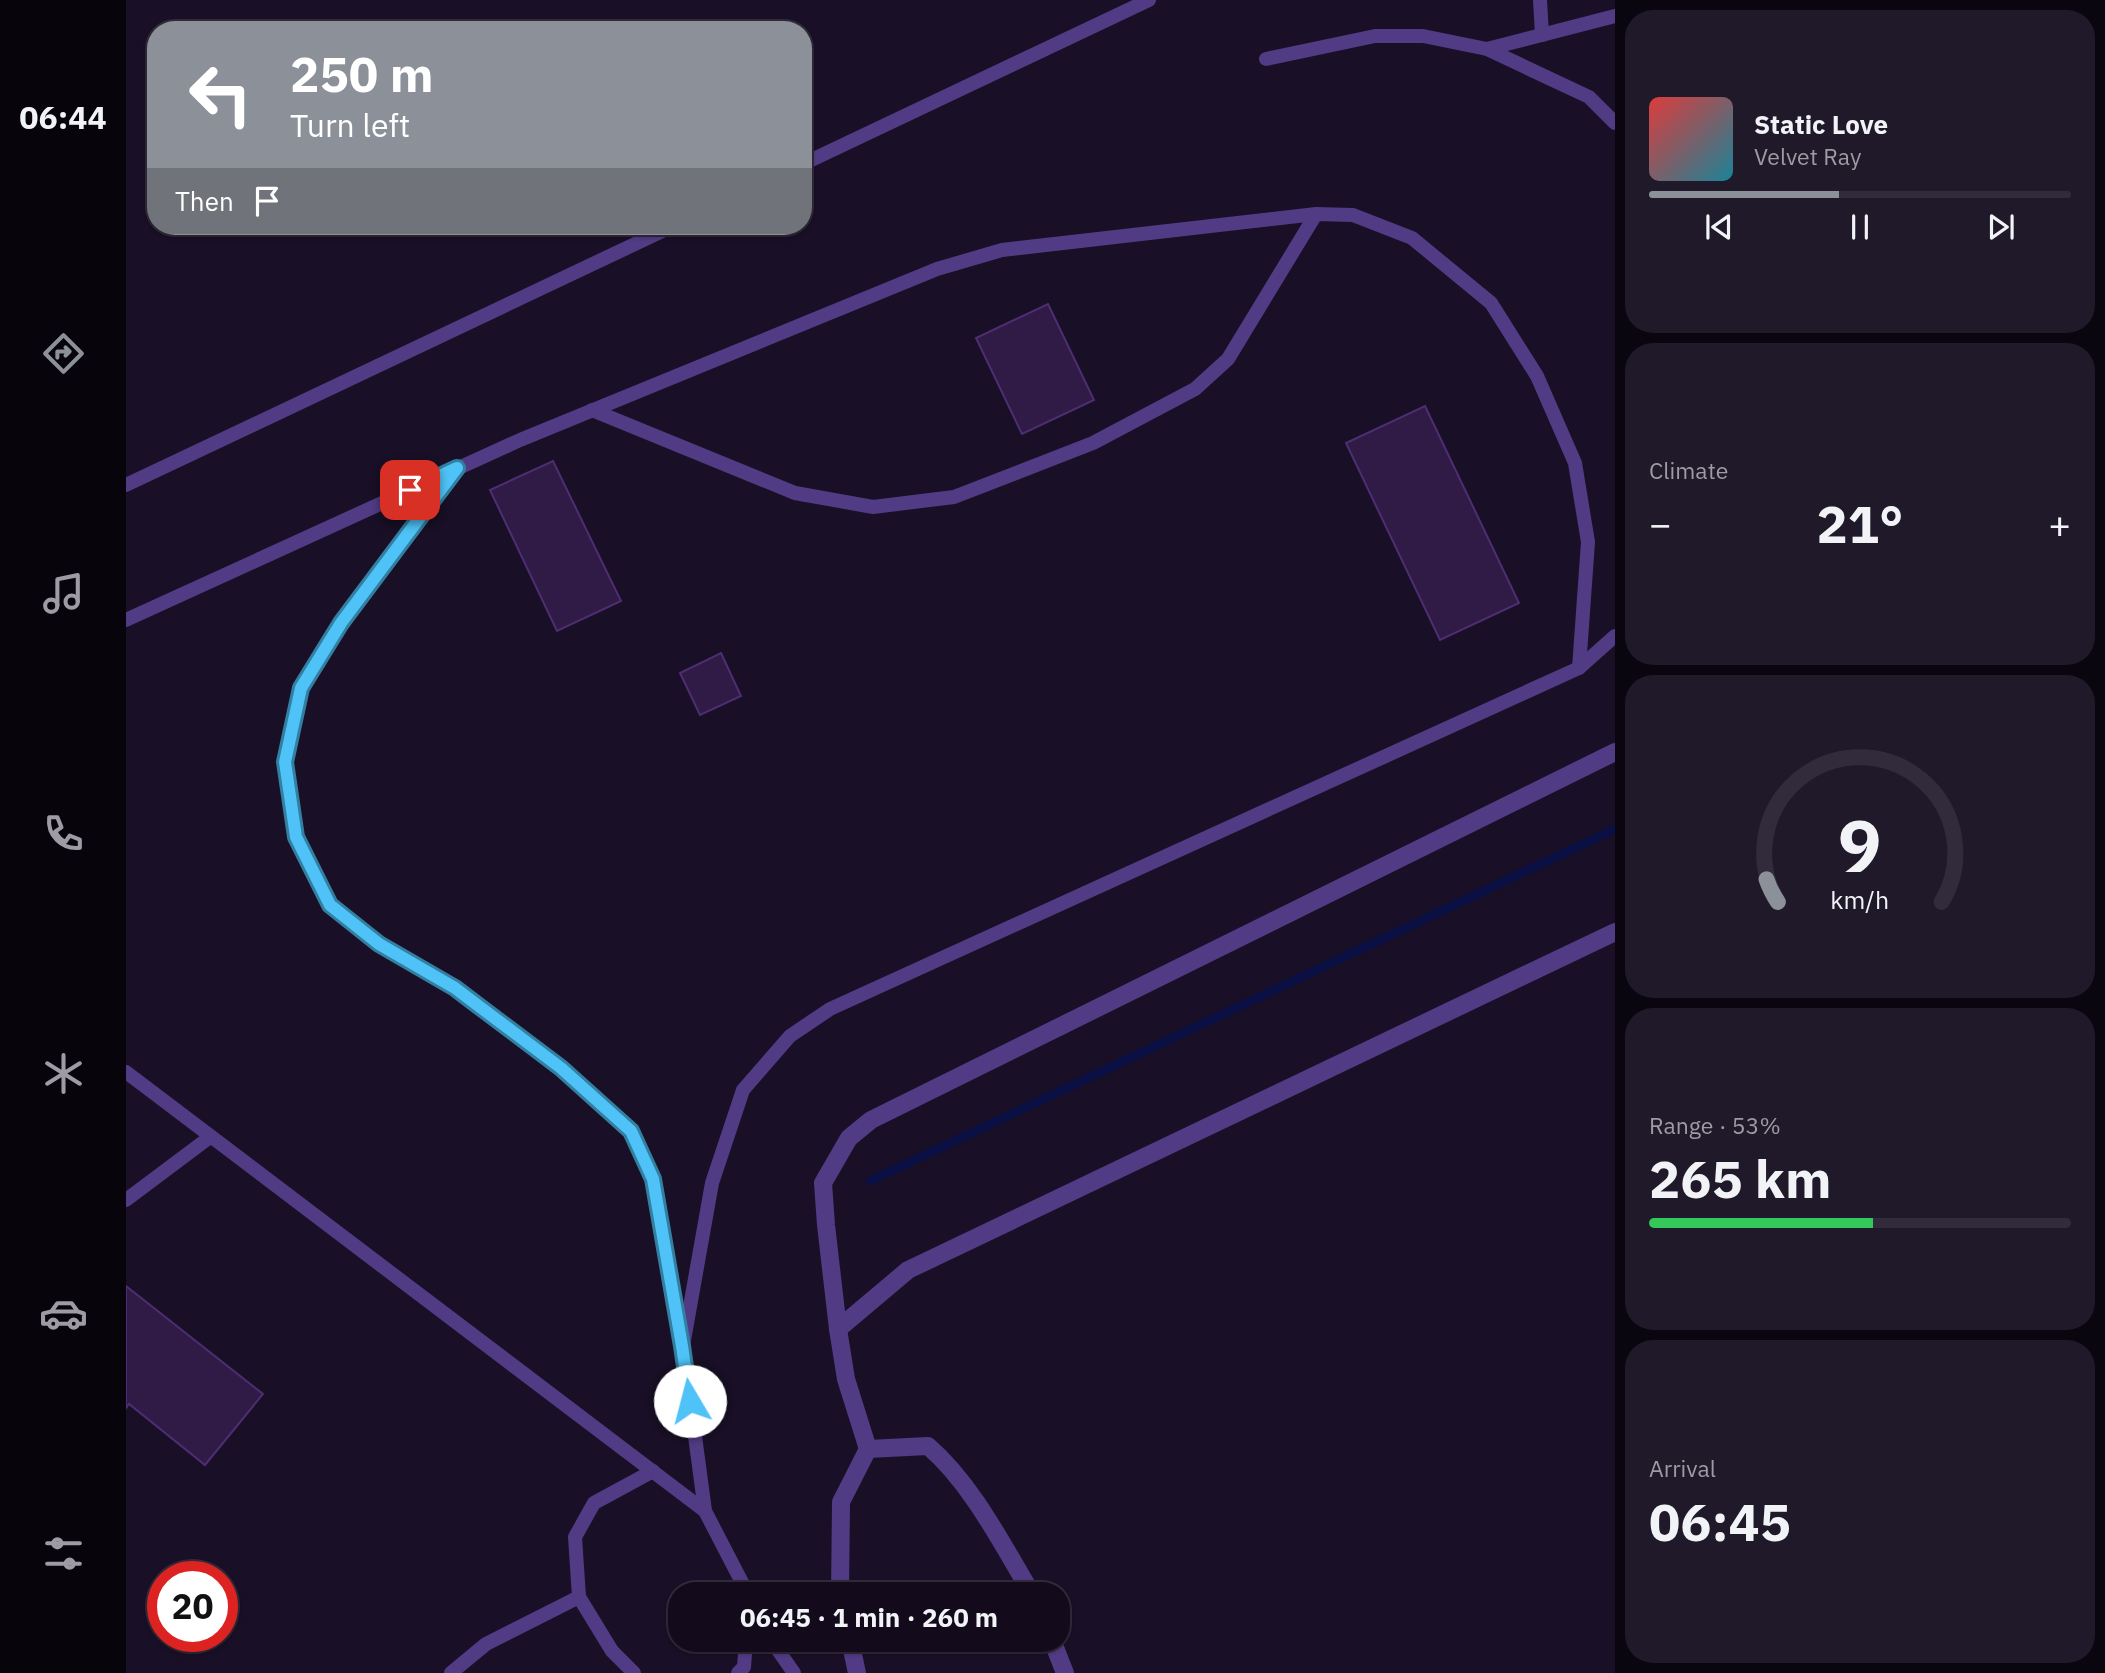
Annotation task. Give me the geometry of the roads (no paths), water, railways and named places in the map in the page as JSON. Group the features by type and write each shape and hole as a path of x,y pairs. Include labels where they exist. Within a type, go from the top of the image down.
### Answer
{"street":[{"path":"840,1582 841,1502 869,1449 846,1379 838,1329 823,1183 849,1138 871,1120 1615,752"},
{"path":"838,1329 908,1270 1615,932"},
{"path":"869,1449 928,1446 946,1462 988,1522 1025,1582"},
{"path":"853,1652 857,1673"},
{"path":"1057,1652 1065,1673"}],"lane":[{"path":"812,160 1149,0"},
{"path":"1540,0 1542,35"},
{"path":"1487,49 1615,16"},
{"path":"1266,59 1375,36 1423,36 1487,49 1588,97 1615,123"},
{"path":"592,410 795,493 873,507 954,497 1093,443 1195,389 1228,359 1316,214"},
{"path":"126,620 457,468 937,269 1002,250 1316,214 1353,215 1412,237 1491,303 1536,376 1575,463 1588,542 1579,668"},
{"path":"126,485 654,235"},
{"path":"457,468 341,623 301,688 285,762 296,837 330,905 379,944 455,988 561,1068 631,1131 653,1179 682,1346 705,1511 742,1582"},
{"path":"682,1346 712,1183 743,1090 790,1036 830,1009 1579,668 1615,636"},
{"path":"126,1072 705,1511"},
{"path":"126,1200 210,1137"},
{"path":"634,1673 612,1651 579,1597 575,1537 593,1503 653,1471"},
{"path":"451,1673 486,1644 579,1597"},
{"path":"738,1673 744,1667 745,1652"},
{"path":"779,1652 794,1673"}],"waterway":[{"path":"870,1181 1615,829"}]}
